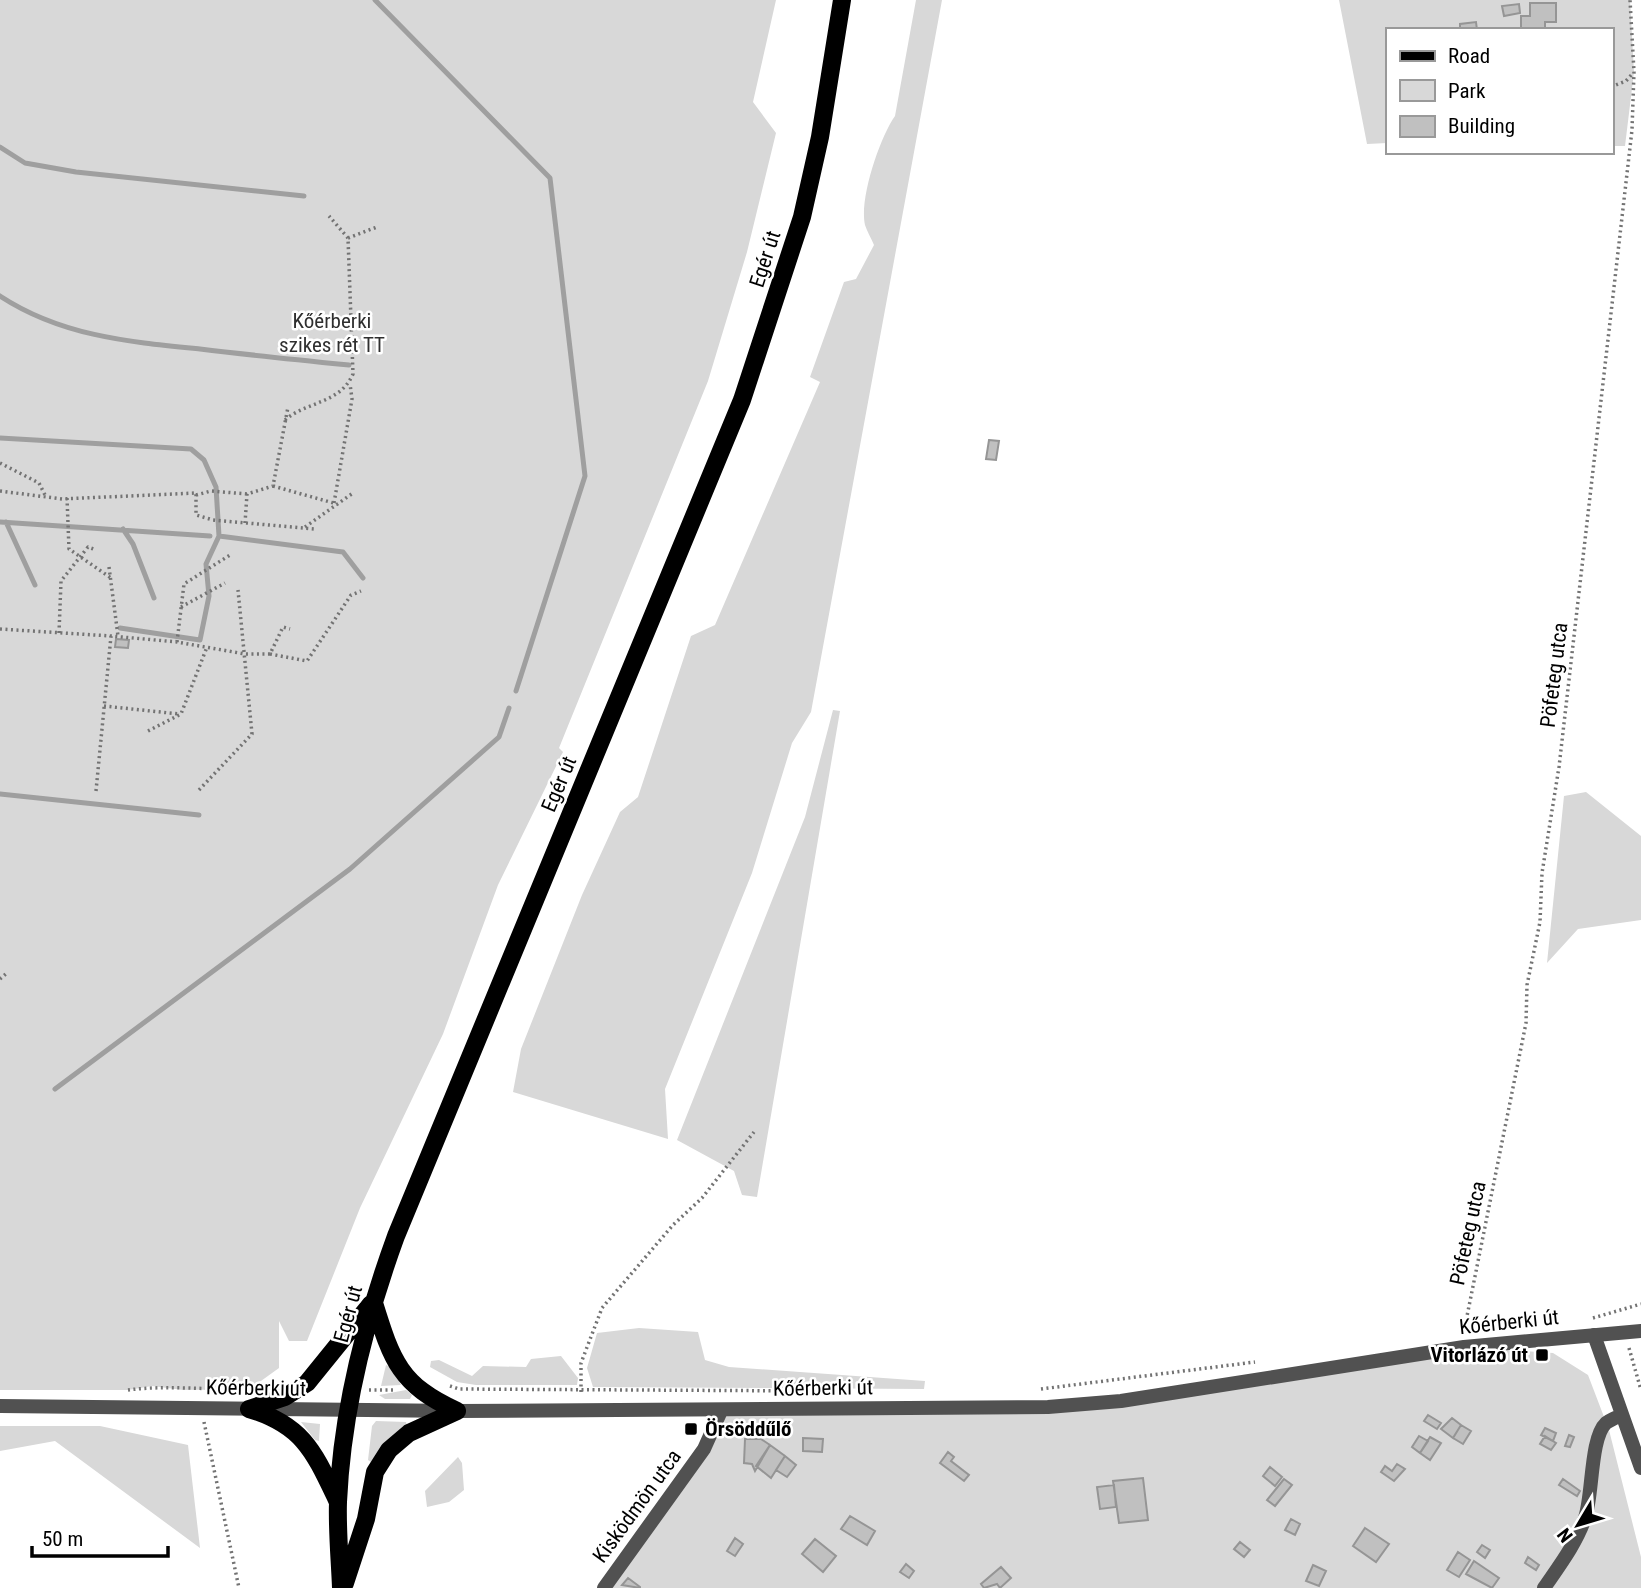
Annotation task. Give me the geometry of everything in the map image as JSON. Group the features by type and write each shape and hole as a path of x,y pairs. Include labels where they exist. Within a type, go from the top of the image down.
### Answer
{"main road":[{"name":"Egér út","path":"342,1588 338,1502 353,1389 373,1301 401,1224 742,400 802,217 822,125 842,0"},
{"path":"373,1301 390,1348 410,1382 428,1398 457,1411"},
{"path":"249,1409 285,1396 306,1383 373,1301"},
{"path":"249,1409 280,1420 299,1433 319,1463 338,1502"},
{"path":"342,1588 366,1519 375,1472 389,1450 409,1433 457,1411"}],"street":[{"name":"Kőérberki út","path":"0,1406 582,1411 1073,1405 1121,1401 1464,1347 1641,1331"},
{"path":"1594,1335 1620,1415 1641,1468"},
{"name":"Kisködmön utca","path":"604,1588 704,1449 722,1410"},
{"path":"1544,1588 1570,1550 1585,1518 1591,1496 1599,1434 1605,1423 1620,1415"}],"path":[{"name":"Pöfeteg utca","path":"1464,1347 1464,1332 1526,1023 1527,985 1540,922 1542,873 1559,767 1632,130 1634,72 1630,0"},
{"path":"1613,86 1626,81 1634,72"},
{"path":"329,216 348,238 354,358 349,383 352,399 336,503"},
{"path":"348,238 377,227"},
{"path":"324,325 353,325"},
{"path":"285,420 294,412 332,398 349,383"},
{"path":"274,486 288,407"},
{"path":"0,463 40,483 46,497"},
{"path":"0,491 67,498 196,495 211,491 247,494 274,486 336,503"},
{"path":"303,528 353,493"},
{"path":"245,523 247,494"},
{"path":"196,495 196,515 245,523 314,529"},
{"path":"67,498 69,549 111,578"},
{"path":"59,633 61,581 88,547 96,550"},
{"path":"177,642 184,584 230,555"},
{"path":"109,567 118,636"},
{"path":"181,607 225,583"},
{"path":"199,790 252,734 238,590"},
{"path":"0,629 177,642 307,661 351,595 361,591"},
{"path":"270,654 282,627 290,629"},
{"path":"96,791 111,636"},
{"path":"148,731 181,714 207,647"},
{"path":"104,706 181,714"},
{"path":"0,979 8,972"},
{"path":"582,1411 581,1363 602,1308 673,1225 702,1198 754,1132"},
{"path":"1584,1320 1641,1304"},
{"path":"1451,1334 1476,1331"},
{"path":"1625,1332 1641,1390"},
{"path":"1038,1390 1268,1360"},
{"path":"440,1380 459,1389 662,1392 709,1388 817,1391"},
{"path":"353,1389 401,1389 410,1382"},
{"path":"115,1390 152,1386 183,1390 257,1387"},
{"path":"202,1408 239,1588"}],"green space":[{"name":"Kőérberki szikes rét TT","path":"0,0 776,0 753,102 776,133 747,252 708,381 559,748 563,752 498,885 443,1034 360,1208 307,1341 289,1341 279,1321 279,1368 250,1389 183,1390 152,1386 128,1390 0,1390"},
{"path":"916,0 942,0 811,712 792,743 752,873 665,1089 668,1139 513,1092 521,1049 582,895 620,812 638,797 691,636 715,625 820,382 810,377 844,282 856,279 874,245 865,225 865,200 877,153 895,116"},
{"path":"1339,0 1630,0 1634,72 1625,146 1613,146 1613,28 1386,28 1386,143 1367,144"},
{"path":"833,710 840,711 757,1197 742,1195 734,1171 677,1140 805,817"},
{"path":"1586,792 1641,836 1641,920 1578,929 1547,963 1564,796"},
{"path":"639,1328 698,1332 705,1360 729,1367 925,1381 924,1389 593,1387 587,1368 597,1333"},
{"path":"1464,1347 1553,1353 1588,1375 1609,1430 1641,1557 1641,1588 604,1588 721,1411 1048,1407"},
{"path":"561,1356 578,1378 577,1385 476,1385 457,1382 430,1367 431,1361 439,1360 472,1376 483,1366 526,1367 531,1359"},
{"path":"386,1365 391,1367 401,1385 381,1386"},
{"path":"406,1390 412,1395 410,1399 385,1399 379,1395"},
{"path":"376,1421 406,1422 407,1425 371,1462 368,1460 372,1426"},
{"path":"301,1422 320,1424 319,1441 315,1440"},
{"path":"0,1426 100,1426 188,1445 200,1548 55,1441 0,1451"},
{"path":"458,1457 462,1463 464,1490 449,1502 427,1507 425,1491"}],"building":[{"path":"1530,3 1556,3 1556,22 1545,22 1545,28 1521,28 1521,16 1530,16"},
{"path":"1519,4 1520,13 1504,16 1502,6"},
{"path":"1476,22 1477,28 1460,28 1460,24"},
{"path":"989,440 999,441 996,460 986,459"},
{"path":"116,639 129,640 128,648 115,647"},
{"path":"1428,1415 1441,1423 1437,1429 1424,1421"},
{"path":"1452,1418 1461,1425 1453,1438 1441,1429"},
{"path":"1461,1425 1471,1431 1463,1444 1453,1438"},
{"path":"1545,1428 1556,1433 1553,1441 1541,1435"},
{"path":"1569,1435 1574,1437 1570,1447 1565,1446"},
{"path":"1419,1436 1428,1441 1420,1453 1412,1447"},
{"path":"1545,1436 1556,1443 1551,1450 1540,1444"},
{"path":"1430,1437 1441,1443 1430,1460 1420,1453"},
{"path":"803,1438 823,1439 822,1452 803,1451"},
{"path":"745,1439 761,1439 770,1445 755,1471 752,1464 744,1463"},
{"path":"770,1445 785,1456 771,1478 756,1466"},
{"path":"948,1452 954,1457 951,1461 969,1475 964,1481 940,1463"},
{"path":"785,1456 796,1465 787,1477 776,1470"},
{"path":"1397,1464 1405,1469 1394,1481 1381,1472 1385,1466 1392,1471"},
{"path":"1270,1467 1282,1477 1275,1486 1263,1476"},
{"path":"1143,1478 1148,1520 1119,1523 1113,1481"},
{"path":"1284,1479 1292,1485 1275,1506 1267,1500"},
{"path":"1563,1479 1580,1491 1577,1496 1559,1485"},
{"path":"1114,1485 1116,1507 1100,1509 1097,1487"},
{"path":"850,1516 875,1531 867,1545 841,1529"},
{"path":"1291,1519 1300,1524 1295,1535 1285,1530"},
{"path":"1365,1528 1389,1544 1376,1562 1353,1546"},
{"path":"735,1538 743,1544 735,1556 727,1551"},
{"path":"815,1539 836,1556 823,1572 802,1554"},
{"path":"1240,1542 1250,1550 1244,1557 1234,1549"},
{"path":"1482,1545 1490,1550 1485,1558 1477,1552"},
{"path":"1458,1552 1470,1560 1459,1577 1447,1570"},
{"path":"1528,1557 1539,1565 1536,1570 1525,1563"},
{"path":"1474,1561 1499,1578 1492,1588 1466,1574"},
{"path":"906,1564 914,1571 909,1578 900,1572"},
{"path":"1313,1565 1326,1571 1319,1586 1306,1581"},
{"path":"1001,1567 1011,1578 1000,1588 997,1584 984,1588 981,1584"},
{"path":"628,1578 640,1587 640,1588 622,1585"}],"waterway":[{"path":"375,0 550,178 585,476 516,691"},
{"path":"0,147 25,163 76,172 304,196"},
{"path":"0,296 47,320 96,335 349,365"},
{"path":"0,438 191,449 204,460 216,487 219,536 206,564 209,596 200,640 120,628"},
{"path":"0,522 210,536"},
{"path":"6,522 35,585"},
{"path":"123,529 133,544 154,598"},
{"path":"219,536 343,552 363,578"},
{"path":"55,1089 350,869 499,737 509,708"},
{"path":"0,794 199,815"}],"place":[{"name":"Vitorlázó út","path":"1542,1355"},
{"name":"Örsöddűlő","path":"691,1429"}]}
